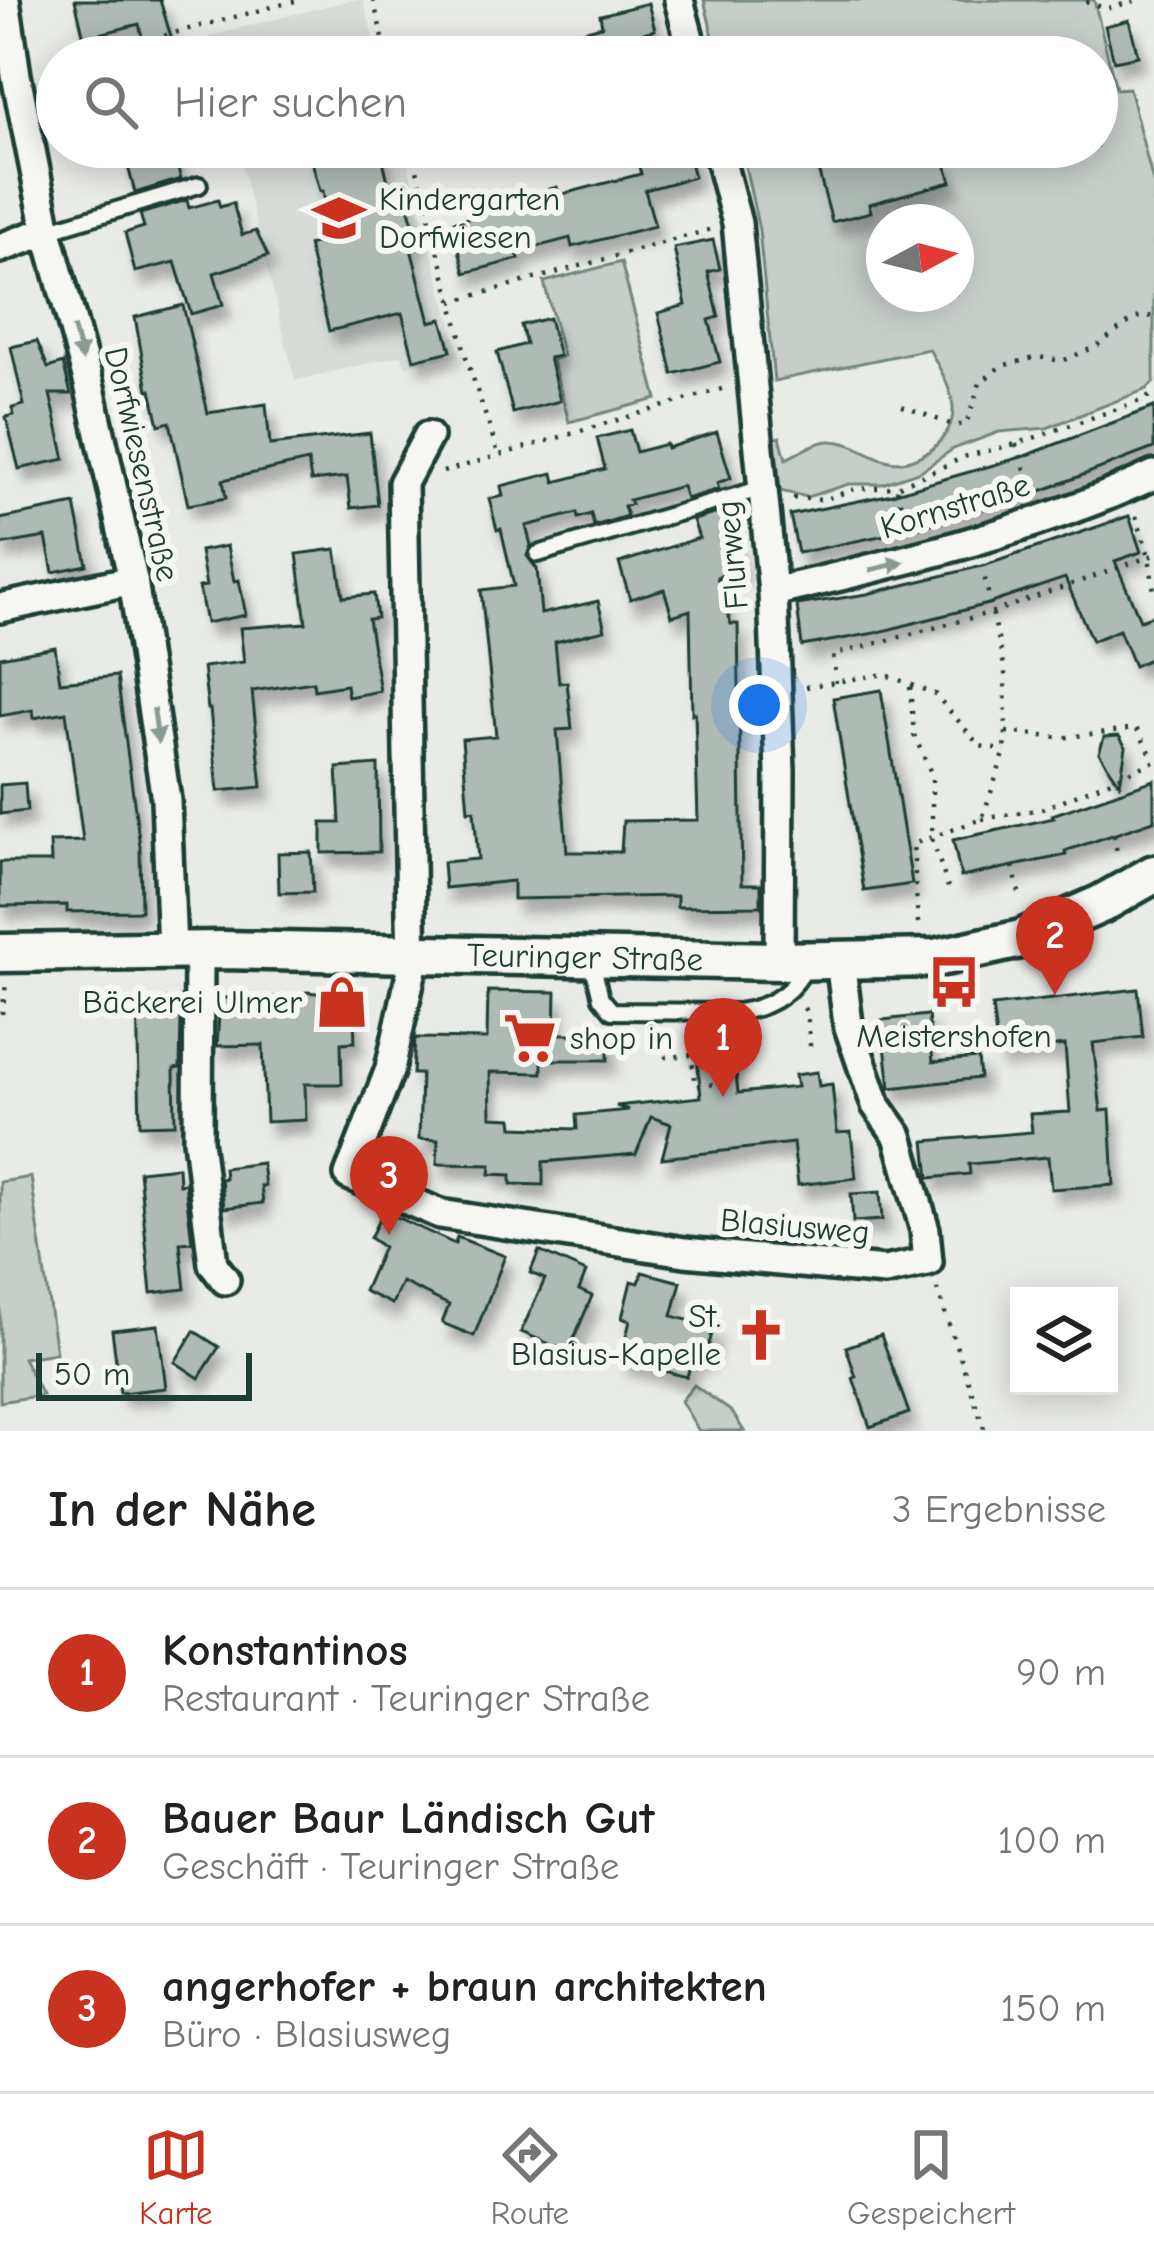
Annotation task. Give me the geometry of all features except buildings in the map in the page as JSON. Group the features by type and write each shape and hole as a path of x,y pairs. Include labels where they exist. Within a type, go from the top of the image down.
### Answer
{"street":[{"name":"Dorfwiesenstraße","path":"5,0 47,231 89,384 133,580 186,950 198,1140 213,1264 225,1280"},
{"path":"679,0 688,36"},
{"name":"Flurweg","path":"723,168 737,223 754,379 772,592 780,771 805,967"},
{"path":"0,248 47,231"},
{"path":"412,953 403,483 428,436"},
{"name":"Kornstraße","path":"772,592 977,541 1154,475"},
{"path":"0,608 133,580"},
{"name":"Teuringer Straße","path":"4,963 186,950 590,957 805,967 935,958 1022,939 1101,904 1137,871"},
{"name":"Blasiusweg","path":"412,953 390,1069 349,1174 440,1214 685,1252 885,1271 928,1262 925,1230 898,1136 876,1105 848,1024 805,967"}],"lane":[{"path":"47,231 199,184"},
{"path":"538,554 764,496"},
{"path":"590,957 601,998 612,1011 758,1010 784,995 805,967"}],"path":[{"path":"162,36 299,0"},
{"path":"1086,1 1106,9 1138,0"},
{"path":"376,1 384,36"},
{"path":"417,168 467,360 500,456"},
{"path":"452,302 737,223"},
{"path":"902,406 953,425 966,425 980,383 1001,366 1038,357 1062,361 1095,347 1135,318 1154,316"},
{"path":"403,483 754,379"},
{"path":"764,496 823,500 854,489 897,487 967,456 1016,444 1146,399 1154,392"},
{"path":"1016,444 1042,518"},
{"path":"897,487 904,520"},
{"path":"1127,487 1151,556 1154,591"},
{"path":"977,541 1005,670 1005,751 982,819"},
{"path":"836,683 833,655 992,612 1151,556"},
{"path":"776,688 818,687 884,674 935,694 980,746 1005,751"},
{"path":"910,685 914,734 932,775 932,839 949,890"},
{"path":"918,929 913,844 982,819 1042,809 1154,760 1136,728 1060,739 1006,732"},
{"path":"1114,835 1137,871"},
{"path":"1013,866 1022,907"},
{"path":"2,1014 4,963"},
{"path":"805,967 812,1055"},
{"path":"649,1011 666,1057 692,1055 696,1086 724,1083"},
{"path":"724,1095 739,1040 738,1012"},
{"path":"928,1262 985,1431"}],"shaded area":[{"path":"363,0 373,36 209,36"},
{"path":"704,0 1094,0 1103,36 713,36"},
{"path":"1129,88 1154,186 1154,382 1147,389 1047,428 999,432 953,449 921,471 882,484 849,484 807,497 780,491 775,438 780,437 786,459 829,441 903,462 926,453 944,436 951,424 952,400 929,349 774,381 759,230 746,168 1118,168 1118,89"},
{"name":"Kindergarten Dorfwiesen","path":"242,168 409,168 460,356 405,366 402,355 295,381"},
{"path":"621,262 657,399 569,422 552,360 563,356 544,282"},
{"path":"31,1177 56,1353 23,1358 42,1395 0,1402 0,1182"},
{"path":"694,1385 732,1412 744,1431 699,1431 681,1401"}],"place":[{"name":"Kindergarten Dorfwiesen","path":"339,218"},
{"name":"Meistershofen","path":"954,982"},
{"name":"Bauer Baur Ländisch Gut","path":"1055,995"},
{"name":"Bäckerei Ulmer","path":"342,1002"},
{"name":"shop in","path":"530,1038"},
{"name":"Konstantinos","path":"723,1097"},
{"name":"angerhofer + braun architekten","path":"389,1235"},
{"name":"St. Blasius-Kapelle","path":"761,1335"}]}
